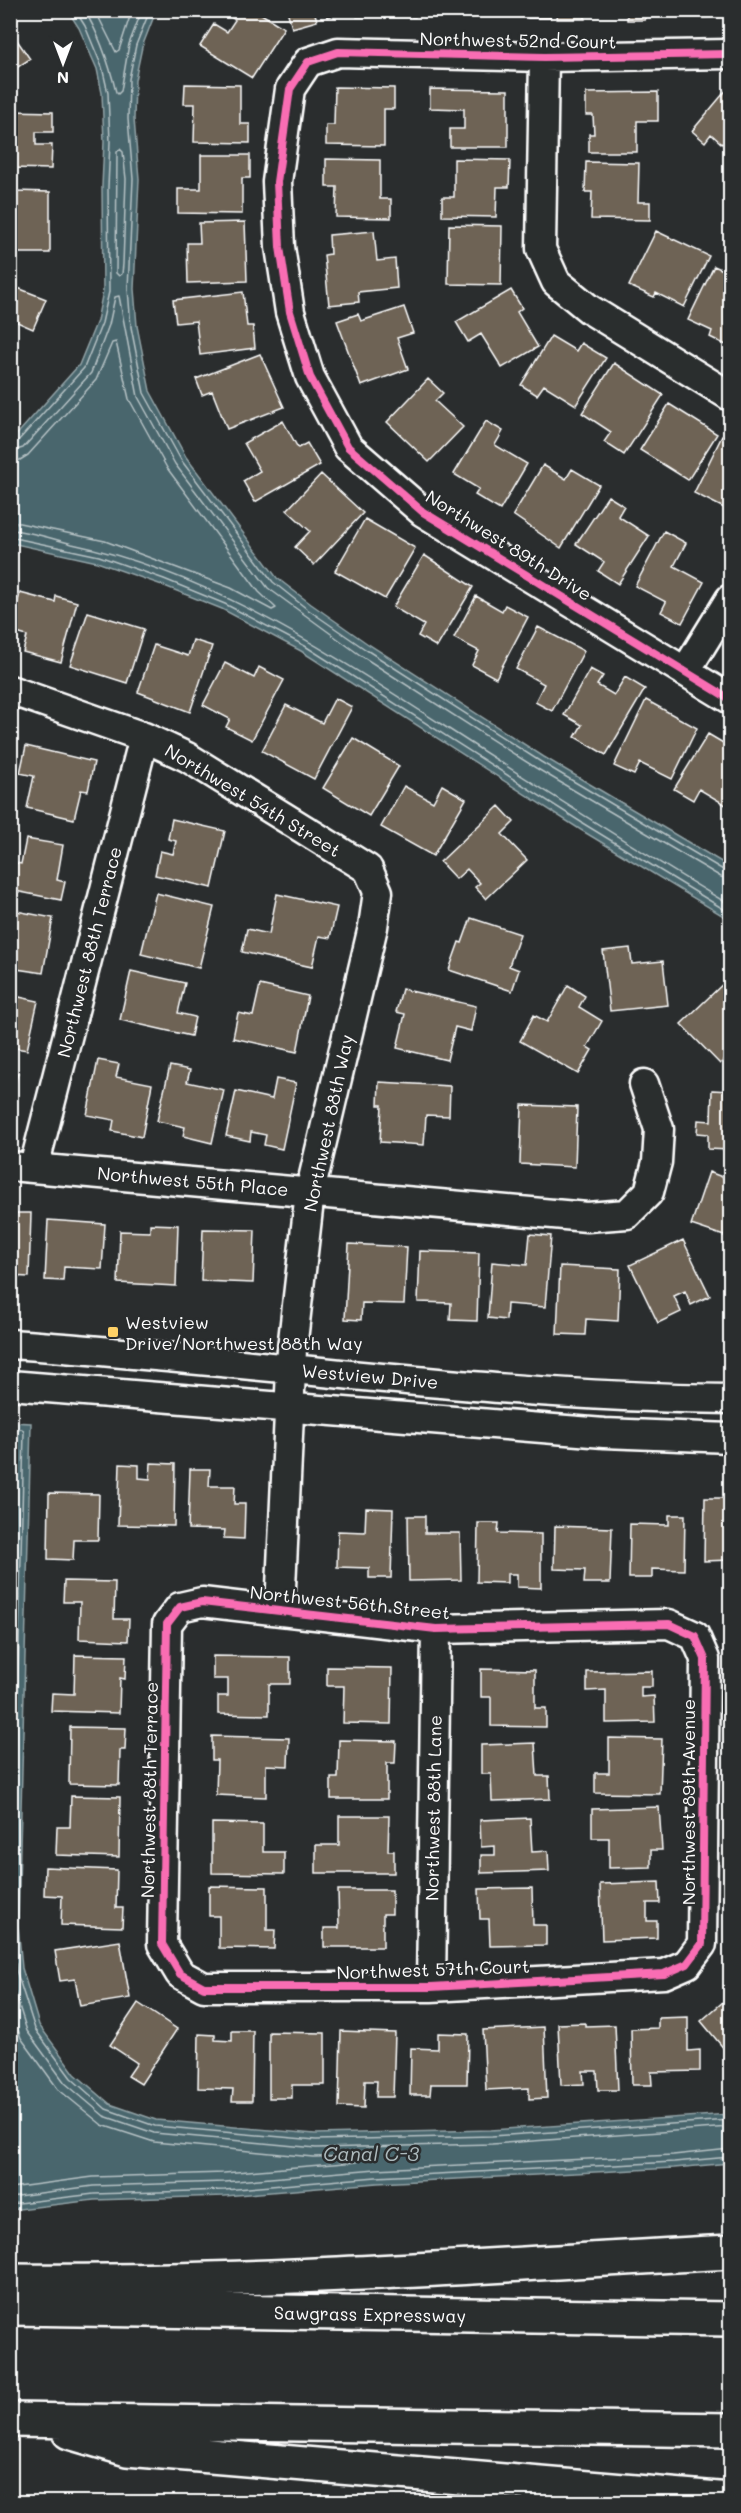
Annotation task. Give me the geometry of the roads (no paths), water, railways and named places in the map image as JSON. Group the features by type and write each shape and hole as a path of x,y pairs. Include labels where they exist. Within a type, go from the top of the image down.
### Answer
{"highway":[{"path":"10,2281 112,2282 336,2274 730,2252"},
{"name":"Sawgrass Expressway","path":"10,2308 730,2319"},
{"path":"20,2420 730,2430"},
{"path":"20,2420 128,2449 730,2500"}],"street":[{"name":"Northwest 52nd Court","path":"308,62 338,52 544,57 730,54"},
{"path":"544,57 542,249 556,282 589,309 730,396"},
{"name":"Northwest 89th Drive","path":"308,62 290,89 277,182 280,247 290,312 310,377 348,447 423,512 730,699"},
{"path":"685,672 730,599"},
{"name":"Northwest 54th Street","path":"10,690 144,737 187,757 368,869 378,892"},
{"name":"Northwest 88th Terrace","path":"22,1166 144,737"},
{"name":"Northwest 88th Way","path":"280,1609 291,1369 310,1192 373,927 378,892"},
{"name":"Northwest 55th Place","path":"22,1166 587,1217 627,1214 649,1192 657,1162 660,1129 644,1084"},
{"name":"Westview Drive","path":"10,1344 626,1396 730,1399"},
{"name":"Westview Drive","path":"10,1384 604,1433 730,1438"},
{"name":"Northwest 56th Street","path":"180,1607 202,1602 280,1609 436,1629 669,1624 695,1636"},
{"name":"Northwest 88th Terrace","path":"180,1607 167,1624 162,1944 180,1974"},
{"name":"Northwest 88th Lane","path":"431,1987 436,1629"},
{"name":"Northwest 89th Avenue","path":"687,1964 702,1944 705,1659 695,1636"},
{"name":"Northwest 57th Court","path":"180,1974 204,1987 431,1987 664,1974 687,1964"}],"water":[{"path":"68,11 156,11 142,47 135,80 134,119 139,179 134,289 137,326 150,391 186,457 277,578 311,604 368,644 544,757 730,867 730,920 581,830 301,651 222,609 97,562 11,543 11,441 79,365 97,321 103,291 102,93 97,69 79,28"},
{"name":"Canal C-3","path":"10,1422 31,1423 18,1925 22,1968 39,2025 75,2074 110,2104 156,2120 315,2134 491,2130 730,2114 730,2163 674,2168 377,2183 225,2196 94,2200 11,2210"}],"place":[{"name":"Westview Drive/Northwest 88th Way","path":"113,1332"}]}
